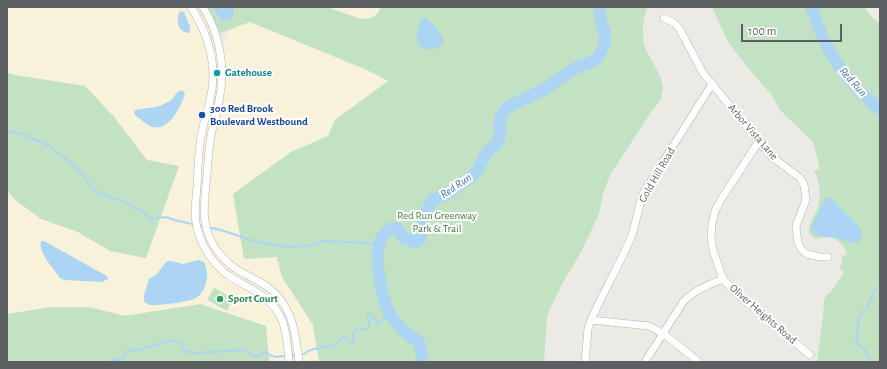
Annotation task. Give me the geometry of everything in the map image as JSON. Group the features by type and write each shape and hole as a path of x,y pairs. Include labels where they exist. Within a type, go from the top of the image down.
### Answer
{"street":[{"path":"191,7 202,25 209,44 212,58 213,76 211,99 202,133 200,148 195,210 196,222 202,243 223,272 256,290 268,301 282,320 286,336 289,362"},
{"path":"203,7 218,43 222,76 220,100 209,149 204,210 205,222 213,243 221,256 241,272 261,282 276,294 287,309 296,335 299,362"},
{"name":"Arbor Vista Lane","path":"664,18 674,23 679,28 698,66 758,141 772,156 800,178 804,185 806,200 796,226 798,243 802,250 807,254 828,257"},
{"name":"Gold Hill Road","path":"585,362 588,329 591,320 631,239 636,224 640,201 644,192 712,84"},
{"name":"Oliver Heights Road","path":"758,141 715,211 711,238 713,250 723,279 737,294 810,355"},
{"path":"645,362 683,302 700,288 723,279"},
{"path":"591,320 649,326 664,334 699,362"}],"shaded area":[{"path":"7,7 196,7 206,23 213,43 222,50 230,29 250,22 367,70 388,81 335,120 328,136 291,152 277,257 282,277 313,325 319,362 269,362 266,326 200,304 124,316 89,307 52,307 7,314 7,190 14,199 41,219 78,232 110,251 146,258 179,166 147,160 114,117 85,86 7,73"},
{"path":"327,7 380,7 378,13 372,18 361,19"}],"green space":[{"name":"Red Run Greenway Park & Trail","path":"207,7 212,7 222,21 235,9 234,7 327,7 361,19 372,18 378,13 380,7 648,7 644,21 644,43 663,85 662,98 651,112 610,175 603,194 599,214 580,254 562,284 551,307 547,316 544,362 319,362 313,325 282,277 277,257 244,259 233,194 291,152 328,136 335,120 388,81 367,70 250,22 220,33"},
{"path":"712,7 864,7 872,18 880,23 880,362 817,362 825,297 831,292 844,272 839,268 842,263 842,256 847,255 846,251 839,242 832,238 824,237 815,239 809,234 810,225 819,205 820,195 818,180 814,170 820,169 813,142 780,110 771,94 728,42"},
{"path":"7,73 85,86 114,117 147,160 179,166 146,258 110,251 78,232 41,219 14,199 7,190"},
{"name":"Sport Court","path":"214,288 233,298 227,311 207,300"},
{"path":"200,304 266,326 269,362 7,362 7,314 52,307 89,307 125,316"}],"water":[{"path":"212,7 234,7 234,13 231,19 222,21"},
{"path":"180,11 184,12 190,27 189,33 182,30 178,25"},
{"path":"422,18 427,18 444,40 436,49 428,49 421,47 418,44 417,37 419,24"},
{"path":"182,90 185,93 178,111 164,125 159,127 150,126 134,114 135,110 162,105 170,101 178,92"},
{"path":"826,197 830,197 861,229 860,240 854,243 836,238 820,236 812,232 811,227"},
{"path":"41,241 44,241 107,276 108,279 102,282 64,280 60,278 44,256"},
{"path":"198,260 204,262 207,271 205,286 200,295 196,298 180,302 159,305 150,305 144,302 144,295 149,279 156,275 166,262 170,261 183,264"}],"waterway":[{"name":"Red Run","path":"422,362 421,348 418,341 407,334 395,321 391,316 385,300 378,266 379,246 382,237 392,228 397,228 404,238 416,242 420,240 424,218 430,204 434,199 450,193 477,172 486,153 498,142 501,130 499,124 502,115 508,107 545,89 575,68 593,62 599,56 605,42 605,33 601,23 599,7"},
{"name":"Red Run","path":"811,7 828,49 840,68 855,86 880,110"},
{"path":"7,131 22,134 49,146 75,166 91,186 99,193 123,201 142,211 151,219 163,217 221,230 257,242 287,247 309,246 323,241 368,243 378,247"},
{"path":"870,362 865,350 856,340 859,320 863,311 868,307 873,292 880,286"},
{"path":"107,362 124,358 127,351 138,350 172,340 180,343 185,351 194,353 245,350 253,356 260,356 265,351 269,355 276,357 304,354 310,350 334,345 339,342 342,337 348,342 352,342 354,340 353,333 356,329 359,328 365,330 369,327 367,316 370,314 378,323 384,318 385,312 390,311"}],"place":[{"name":"Gatehouse","path":"217,73"},
{"name":"300 Red Brook Boulevard Westbound","path":"202,115"},
{"name":"Sport Court","path":"220,299"}]}
